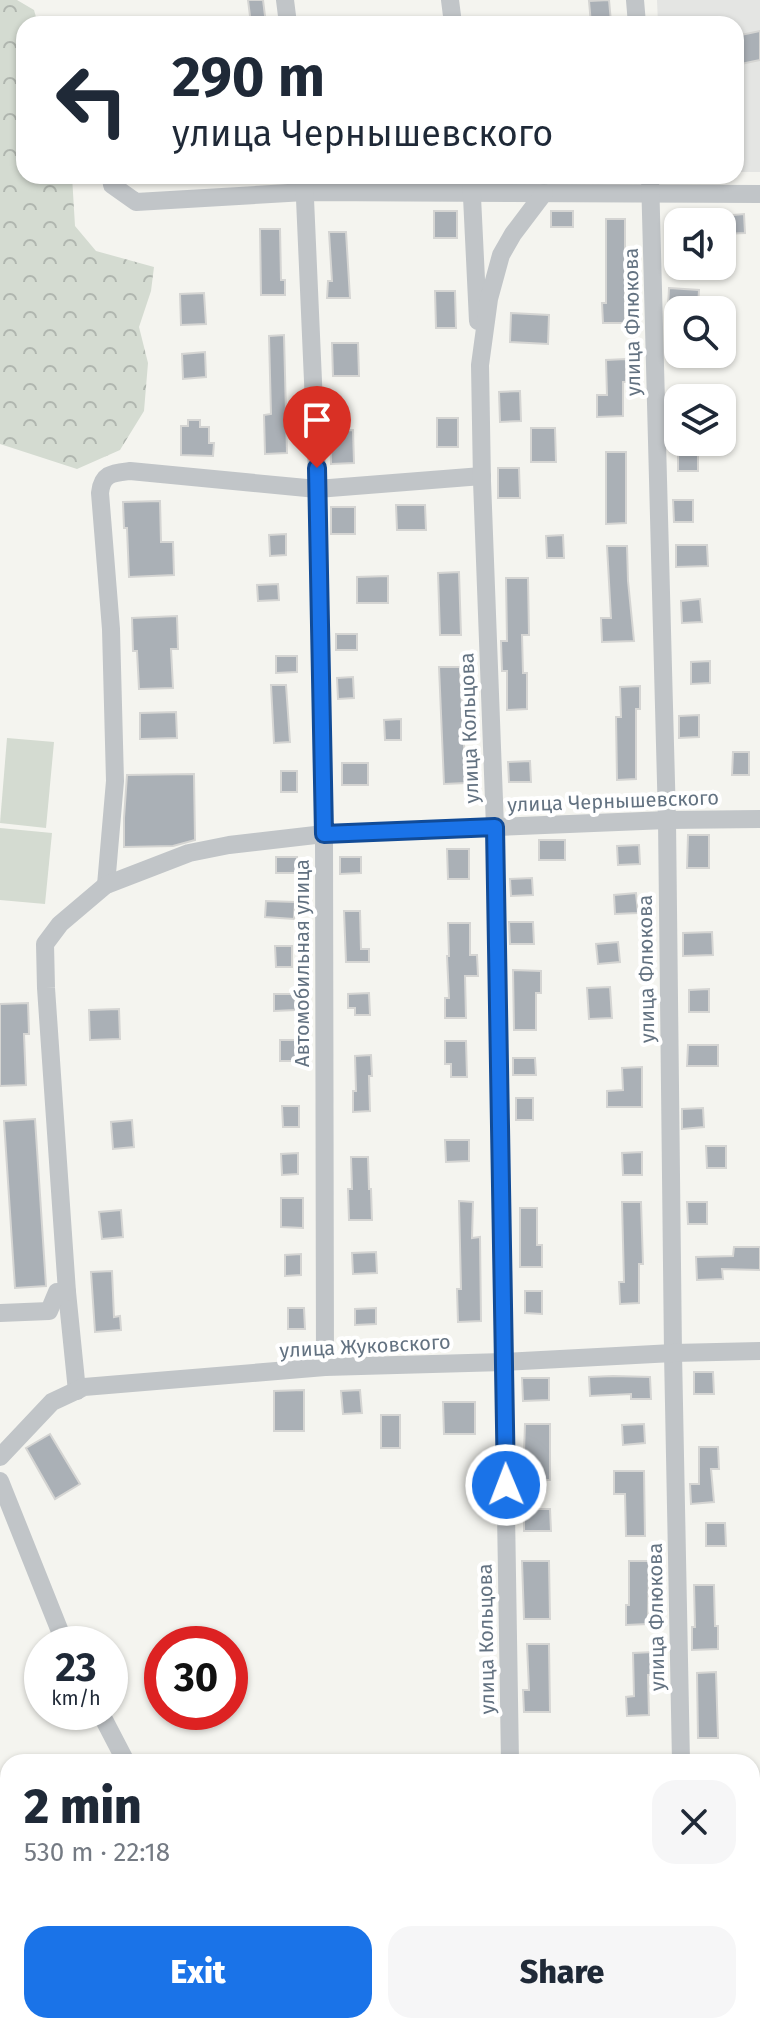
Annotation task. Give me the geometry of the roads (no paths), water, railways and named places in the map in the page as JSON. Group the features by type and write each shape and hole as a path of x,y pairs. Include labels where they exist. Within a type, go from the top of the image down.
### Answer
{"street":[{"path":"112,184 136,202 305,184 472,184 544,193 650,184 760,194"},
{"name":"Автомобильная улица","path":"305,184 317,489 324,834 325,1367"},
{"name":"улица Кольцова","path":"472,184 495,827 510,1754"},
{"name":"улица Флюкова","path":"650,184 667,820 681,1754"},
{"name":"улица Кольцова","path":"480,365 489,299 501,255 544,193"},
{"path":"106,885 115,781 111,629 100,493 102,481 107,476 130,471 317,489 482,476"},
{"name":"улица Чернышевского","path":"77,1391 67,1292 45,944 60,924 106,885 189,853 324,834 760,819"},
{"path":"0,1313 49,1311 57,1292 67,1292"},
{"name":"улица Жуковского","path":"0,1457 52,1402 84,1387 325,1367 760,1351"},
{"path":"0,1481 58,1626"},
{"path":"109,1730 122,1754"}]}
